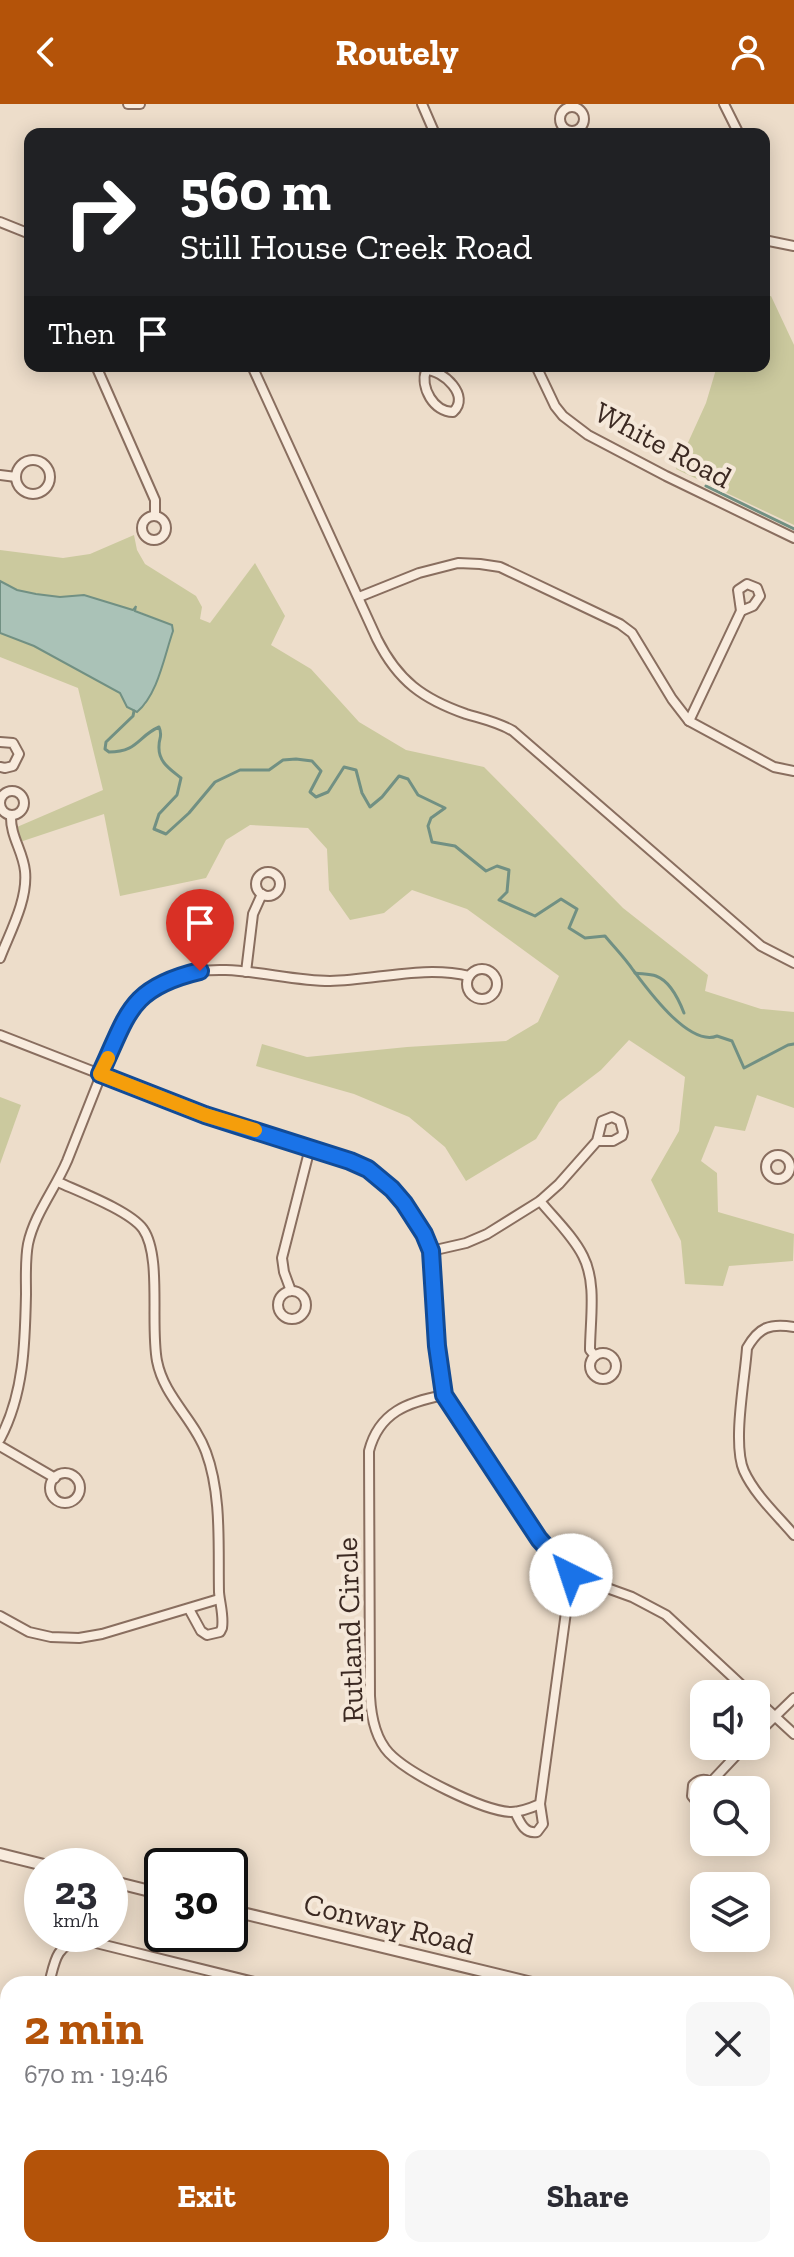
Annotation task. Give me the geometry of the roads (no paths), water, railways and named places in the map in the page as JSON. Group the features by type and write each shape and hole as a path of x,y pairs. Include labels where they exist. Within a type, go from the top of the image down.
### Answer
{"street":[{"path":"128,104 140,104"},
{"path":"422,104 432,128"},
{"path":"724,104 736,128"},
{"path":"0,222 24,230"},
{"path":"770,241 794,246"},
{"path":"99,372 155,500 155,516"},
{"path":"255,372 386,658 408,684 450,708 501,724 513,731 761,946 794,963"},
{"path":"424,372 426,390 439,408 453,412 459,407 458,393 442,374 436,372"},
{"name":"White Road","path":"539,372 555,406 588,435 794,538"},
{"path":"36,461 45,467 49,477 42,491 32,494 19,487 16,477 18,469 25,463 36,461"},
{"path":"0,475 16,477"},
{"path":"359,597 419,573 458,563 500,567 604,615 632,633 689,721 774,767 794,771"},
{"path":"689,721 741,611"},
{"path":"0,742 13,743 19,754 13,766 0,767"},
{"path":"0,958 22,900 26,873 12,834 11,815"},
{"path":"246,972 253,914 262,894"},
{"path":"0,1439 15,1402 25,1348 27,1247 34,1223 58,1182 120,1027 143,995 177,976 200,971 246,972 326,981 427,972 469,976"},
{"path":"0,1035 205,1115 368,1169 380,1179 404,1203 431,1251 437,1346 444,1395 539,1539 571,1575 632,1597 666,1615 736,1680"},
{"path":"431,1251 466,1243 487,1234 540,1201 597,1141"},
{"path":"291,1291 282,1258 310,1148"},
{"path":"58,1182 131,1217 142,1228 154,1255 153,1332 157,1363 170,1394 206,1453 216,1497 219,1599 223,1620 220,1632 207,1635 201,1631 189,1609"},
{"path":"540,1201 582,1253 586,1264 591,1296 590,1350 595,1356"},
{"path":"794,1327 765,1328 756,1333 747,1348 739,1451 743,1469 751,1482 794,1535"},
{"name":"Rutland Circle","path":"444,1395 414,1401 391,1415 372,1438 369,1451 371,1709 379,1738 388,1752 403,1765 452,1792 502,1811 520,1811 525,1830 531,1833 537,1832 543,1824 540,1804"},
{"path":"0,1446 55,1478"},
{"path":"520,1811 540,1804 571,1575"},
{"path":"0,1616 29,1632 79,1638 219,1599"},
{"path":"770,1720 794,1698"},
{"path":"770,1712 794,1734"},
{"path":"722,1776 734,1760"},
{"path":"0,1854 24,1860"},
{"name":"Conway Road","path":"248,1914 503,1976"},
{"path":"51,1976 58,1952 67,1943 80,1939 230,1976"}],"waterway":[{"path":"706,486 794,529"},
{"path":"134,711 133,716 106,742 105,749 109,752 126,749 159,727 160,756 181,778 177,795 159,814 154,829 166,834 215,782 240,770 269,770 283,760 312,761 321,771 310,792 316,797 328,792 344,767 356,770 362,793 370,807 399,776 408,779 418,795 445,808 431,818 428,826 432,842 455,846 486,871 497,866 509,870 507,892 499,900 535,916 561,899 577,909 569,928 585,938 605,936 670,1015 694,1033 732,1041 744,1068 794,1044"},
{"path":"635,973 656,976 666,982 684,1013"}]}
